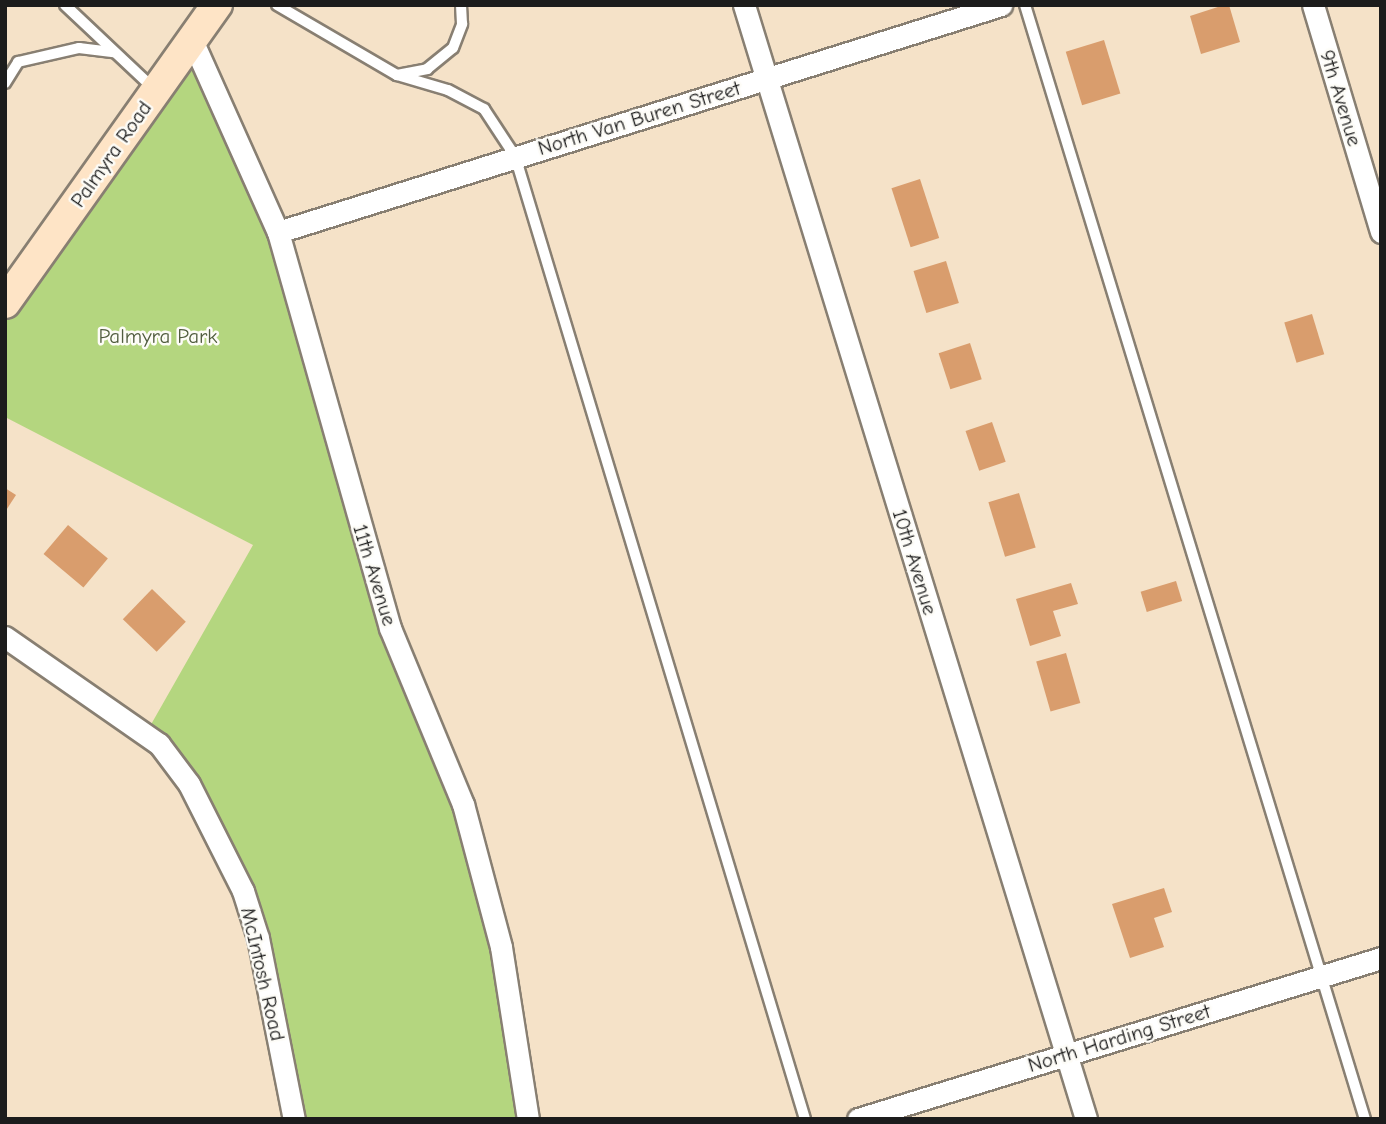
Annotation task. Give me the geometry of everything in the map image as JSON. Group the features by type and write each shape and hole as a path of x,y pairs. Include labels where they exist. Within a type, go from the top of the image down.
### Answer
{"main road":[{"name":"Palmyra Road","path":"5,303 217,5"}],"street":[{"name":"10th Avenue","path":"744,5 1086,1119"},
{"name":"North Van Buren Street","path":"278,232 1001,5"},
{"name":"9th Avenue","path":"1312,5 1381,232"},
{"name":"11th Avenue","path":"192,40 278,232 390,628 463,804 489,895 528,1119"},
{"name":"McIntosh Road","path":"5,637 159,744 189,784 216,829 251,914 294,1119"},
{"name":"North Harding Street","path":"858,1119 1381,958"}],"lane":[{"path":"65,5 156,91"},
{"path":"277,5 397,75 448,90 484,109 515,156 805,1119"},
{"path":"397,75 427,69 453,48 462,24 461,5"},
{"path":"1025,5 1365,1119"},
{"path":"5,83 18,62 79,48 114,51"}],"green space":[{"name":"Palmyra Park","path":"189,45 264,204 459,806 488,907 524,1119 299,1119 264,940 149,728 253,545 5,417 5,306"}],"building":[{"path":"1229,5 1240,42 1201,54 1190,16"},
{"path":"1104,40 1120,94 1082,105 1066,52"},
{"path":"920,179 939,238 911,247 891,188"},
{"path":"946,261 959,303 926,313 913,271"},
{"path":"1312,314 1324,354 1297,363 1284,322"},
{"path":"970,343 982,379 950,389 939,353"},
{"path":"992,422 1006,462 979,471 966,431"},
{"path":"5,488 16,495 5,512"},
{"path":"1019,493 1036,548 1005,557 988,502"},
{"path":"68,525 108,558 83,588 44,554"},
{"path":"1176,581 1182,601 1147,612 1141,592"},
{"path":"1071,583 1078,604 1053,611 1061,636 1030,646 1016,599"},
{"path":"152,589 186,622 157,652 123,619"},
{"path":"1066,653 1080,703 1051,712 1036,662"},
{"path":"1164,888 1172,912 1154,918 1164,947 1130,958 1112,904"}]}
